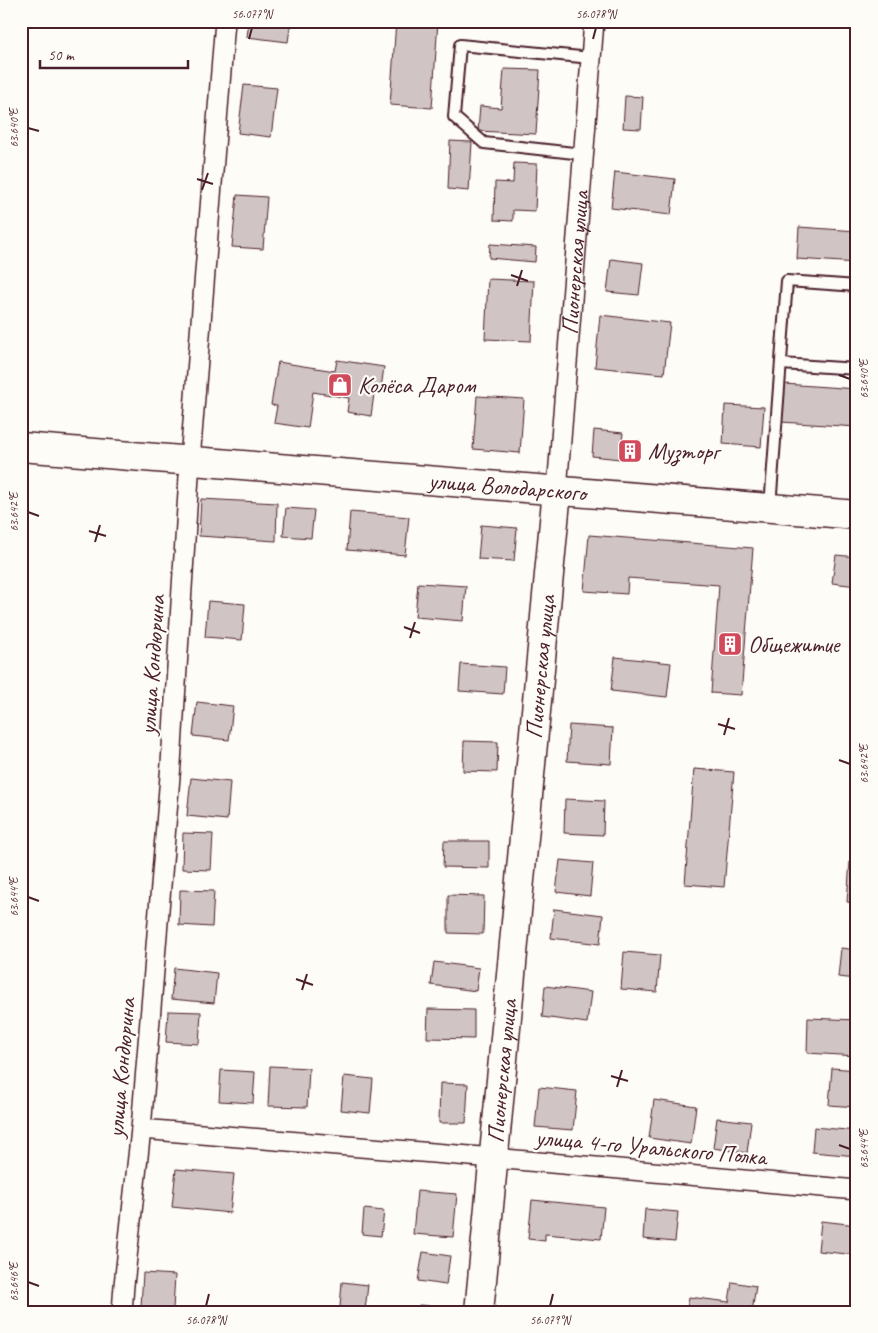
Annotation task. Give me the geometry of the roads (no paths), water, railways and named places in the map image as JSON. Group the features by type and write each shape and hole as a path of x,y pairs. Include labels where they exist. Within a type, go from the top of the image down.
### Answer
{"main road":[{"name":"улица Володарского","path":"21,447 857,515"},
{"name":"Пионерская улица","path":"479,1312 557,490"}],"street":[{"name":"улица Кондюрина","path":"122,1312 141,1129 170,764 190,460 225,21"},
{"name":"Пионерская улица","path":"557,490 594,21"},
{"name":"улица 4-го Уральского Полка","path":"141,1129 857,1190"}],"lane":[{"path":"584,154 484,143 454,117 460,44 591,58"},
{"path":"770,508 787,281 857,286"},
{"path":"780,364 857,369"}],"place":[{"name":"Колёса Даром","path":"340,385"},
{"name":"Музторг","path":"630,451"},
{"name":"Общежитие","path":"730,644"}]}
